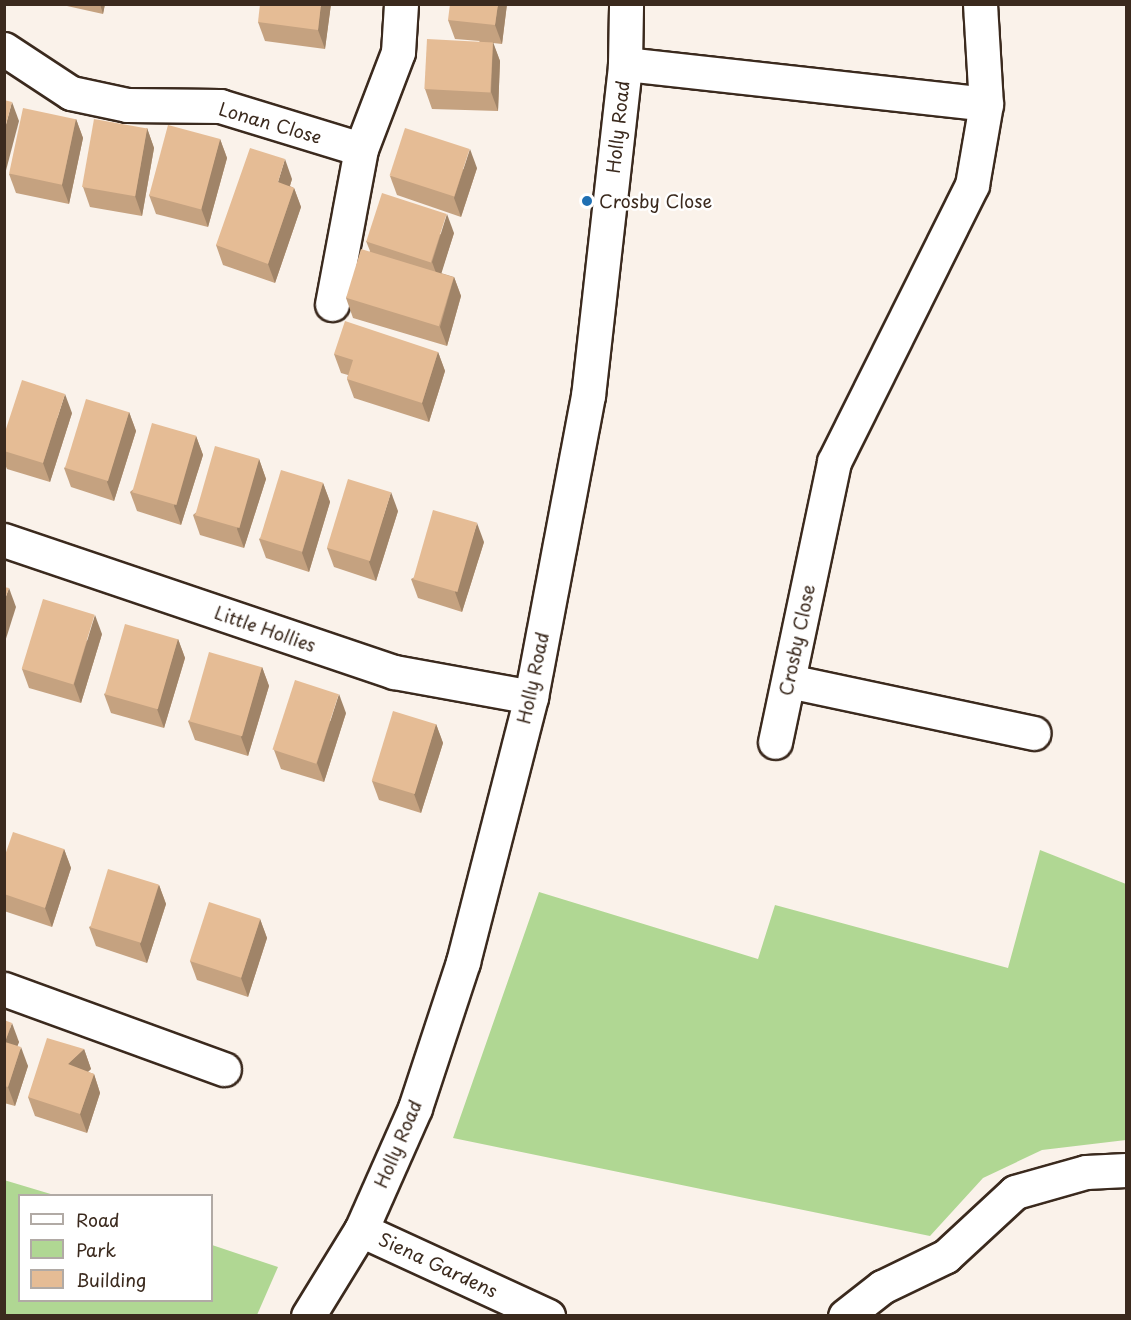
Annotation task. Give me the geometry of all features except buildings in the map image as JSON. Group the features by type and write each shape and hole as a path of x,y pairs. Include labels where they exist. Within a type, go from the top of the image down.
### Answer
{"street":[{"path":"332,304 361,149 398,52 401,4"},
{"name":"Holly Road","path":"308,1316 361,1230 415,1108 463,962 531,697 588,396 625,64 626,4"},
{"name":"Crosby Close","path":"776,742 834,462 972,185 986,104 980,4"},
{"name":"Lonan Close","path":"4,49 71,93 127,105 220,106 361,149"},
{"path":"625,64 986,104"},
{"name":"Little Hollies","path":"4,540 394,672 531,697"},
{"path":"789,681 1034,733"},
{"path":"4,989 224,1069"},
{"path":"845,1316 882,1287 946,1256 1016,1192 1086,1172 1126,1170"},
{"name":"Siena Gardens","path":"361,1230 548,1316"}],"green space":[{"path":"1040,850 1126,884 1126,1140 1042,1150 983,1178 930,1236 453,1138 539,892 758,959 775,905 1008,968"},
{"path":"4,1180 51,1194 18,1194 18,1302 213,1302 213,1245 278,1267 257,1315 5,1315"}],"place":[{"name":"Crosby Close","path":"587,201"}]}
